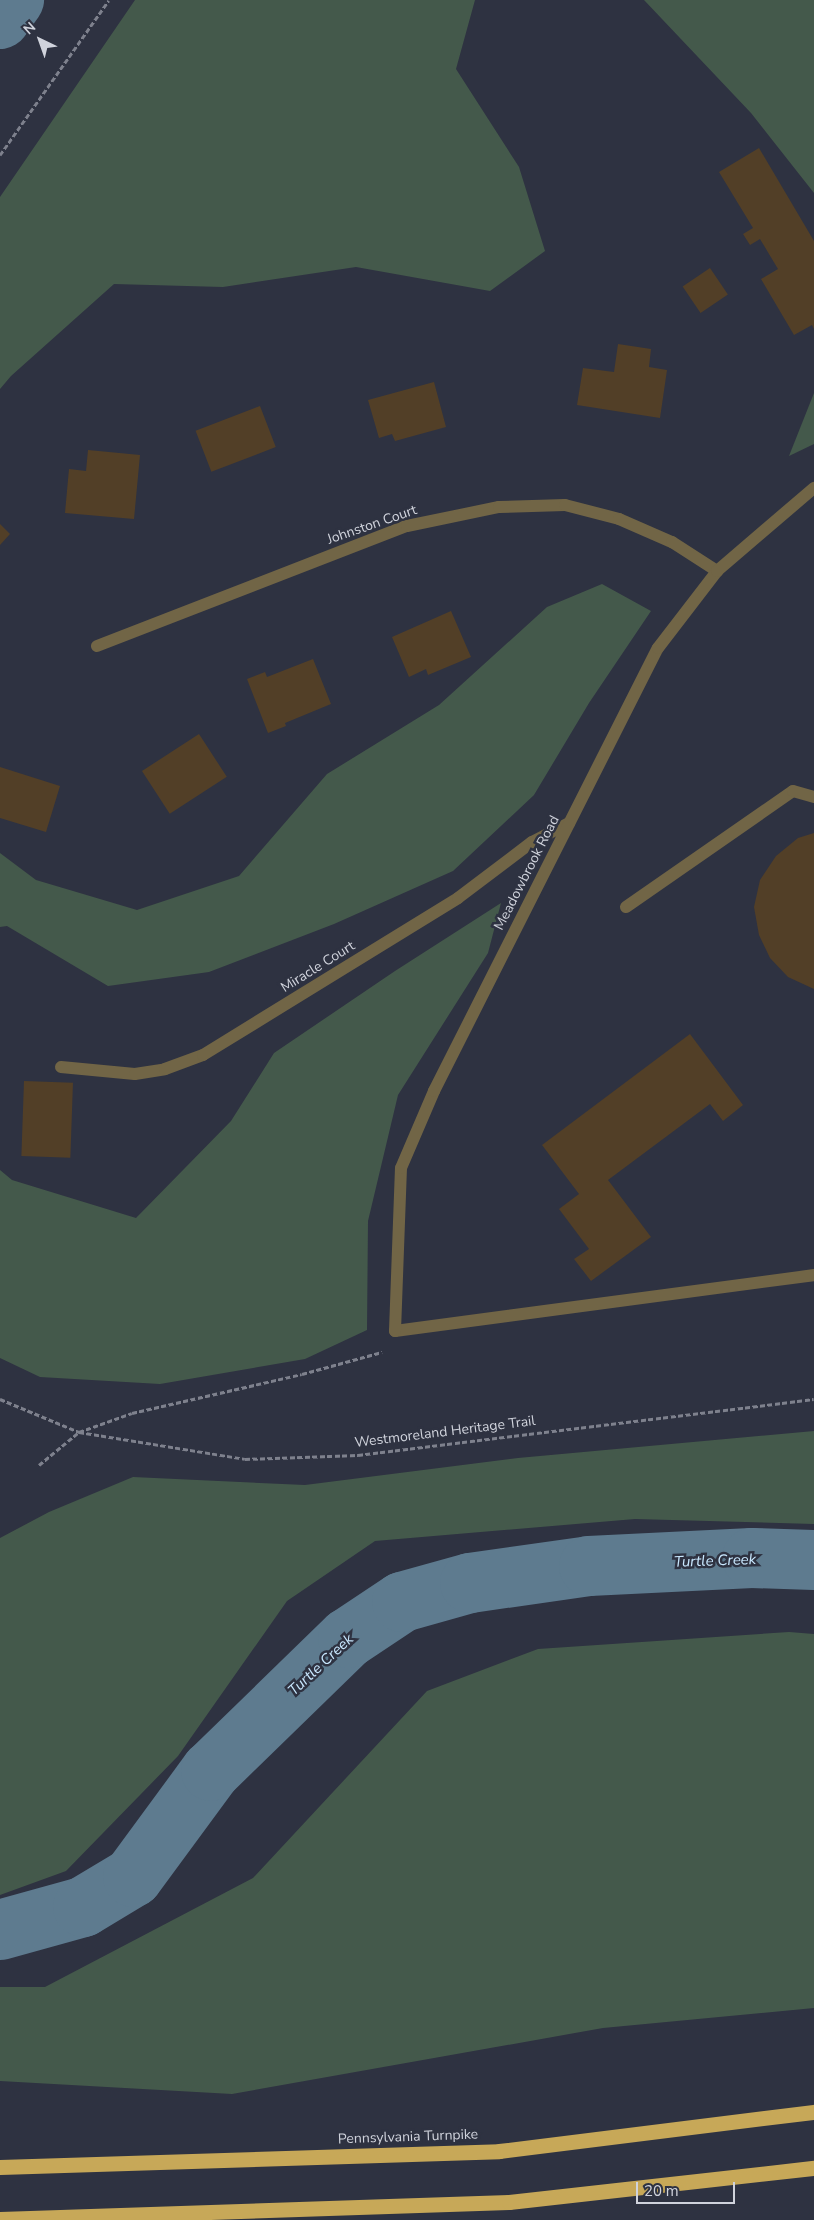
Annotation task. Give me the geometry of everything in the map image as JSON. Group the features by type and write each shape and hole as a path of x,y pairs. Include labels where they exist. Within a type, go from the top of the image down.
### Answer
{"highway":[{"name":"Pennsylvania Turnpike","path":"0,2167 499,2151 814,2112"},
{"path":"0,2219 509,2202 814,2168"}],"street":[{"name":"Meadowbrook Road","path":"395,1331 401,1168 434,1091 658,648 717,571 814,488"},
{"name":"Johnston Court","path":"98,646 407,526 499,507 565,505 619,520 672,542 717,571"},
{"path":"626,907 793,790 814,797"},
{"name":"Miracle Court","path":"61,1067 135,1074 165,1069 203,1055 458,898 532,842 569,823"},
{"path":"395,1331 814,1275"}],"path":[{"path":"0,155 109,0"},
{"path":"39,1465 79,1432 132,1413 302,1374 387,1350 395,1331"},
{"name":"Westmoreland Heritage Trail","path":"0,1399 32,1414 79,1432 246,1460 358,1455 814,1399"}],"green space":[{"path":"135,0 475,0 456,69 519,167 545,251 490,291 356,267 223,287 114,284 11,376 0,389 0,197"},
{"path":"644,0 814,0 814,193 751,113"},
{"path":"814,393 814,444 789,456"},
{"path":"602,584 651,611 589,703 534,795 453,871 334,924 209,972 108,986 7,926 0,927 0,853 36,880 137,910 239,876 327,774 439,705 547,607"},
{"path":"501,903 488,953 398,1095 368,1221 367,1330 305,1359 160,1384 40,1377 0,1358 0,1170 12,1180 136,1218 231,1121 274,1053 395,971"},
{"path":"814,1431 814,1524 635,1519 375,1541 287,1601 178,1756 66,1871 0,1895 0,1538 49,1512 133,1477 305,1485 518,1458"},
{"path":"789,1632 814,1634 814,2008 603,2028 232,2094 0,2081 0,1987 45,1987 253,1878 427,1691 538,1649"}],"building":[{"path":"759,148 814,241 814,329 812,325 794,335 761,279 778,269 760,239 750,245 743,234 753,228 719,172"},
{"path":"710,268 728,295 701,313 683,286"},
{"path":"618,344 651,349 649,367 667,370 660,418 577,405 583,368 614,372"},
{"path":"434,382 446,427 395,441 392,434 379,438 368,400"},
{"path":"260,406 276,447 211,472 196,431"},
{"path":"88,450 140,455 134,519 65,513 69,469 86,471"},
{"path":"0,524 10,534 0,545"},
{"path":"451,611 471,657 428,675 426,669 409,677 392,637"},
{"path":"313,659 331,704 285,723 286,726 268,733 247,679 265,672 267,677"},
{"path":"199,734 227,777 170,814 142,771"},
{"path":"0,767 60,786 46,832 0,818"},
{"path":"814,833 814,989 788,977 770,958 759,935 754,907 760,880 776,856 798,838"},
{"path":"690,1034 743,1105 723,1121 710,1104 608,1180 651,1237 591,1281 574,1259 589,1249 559,1209 579,1194 542,1145"},
{"path":"24,1081 73,1083 70,1158 21,1156"}],"waterway":[{"name":"Turtle Creek","path":"0,19 14,0"},
{"name":"Turtle Creek","path":"0,1930 83,1907 133,1877 211,1771 348,1638 402,1602 470,1583 589,1566 752,1558 814,1560"}]}
